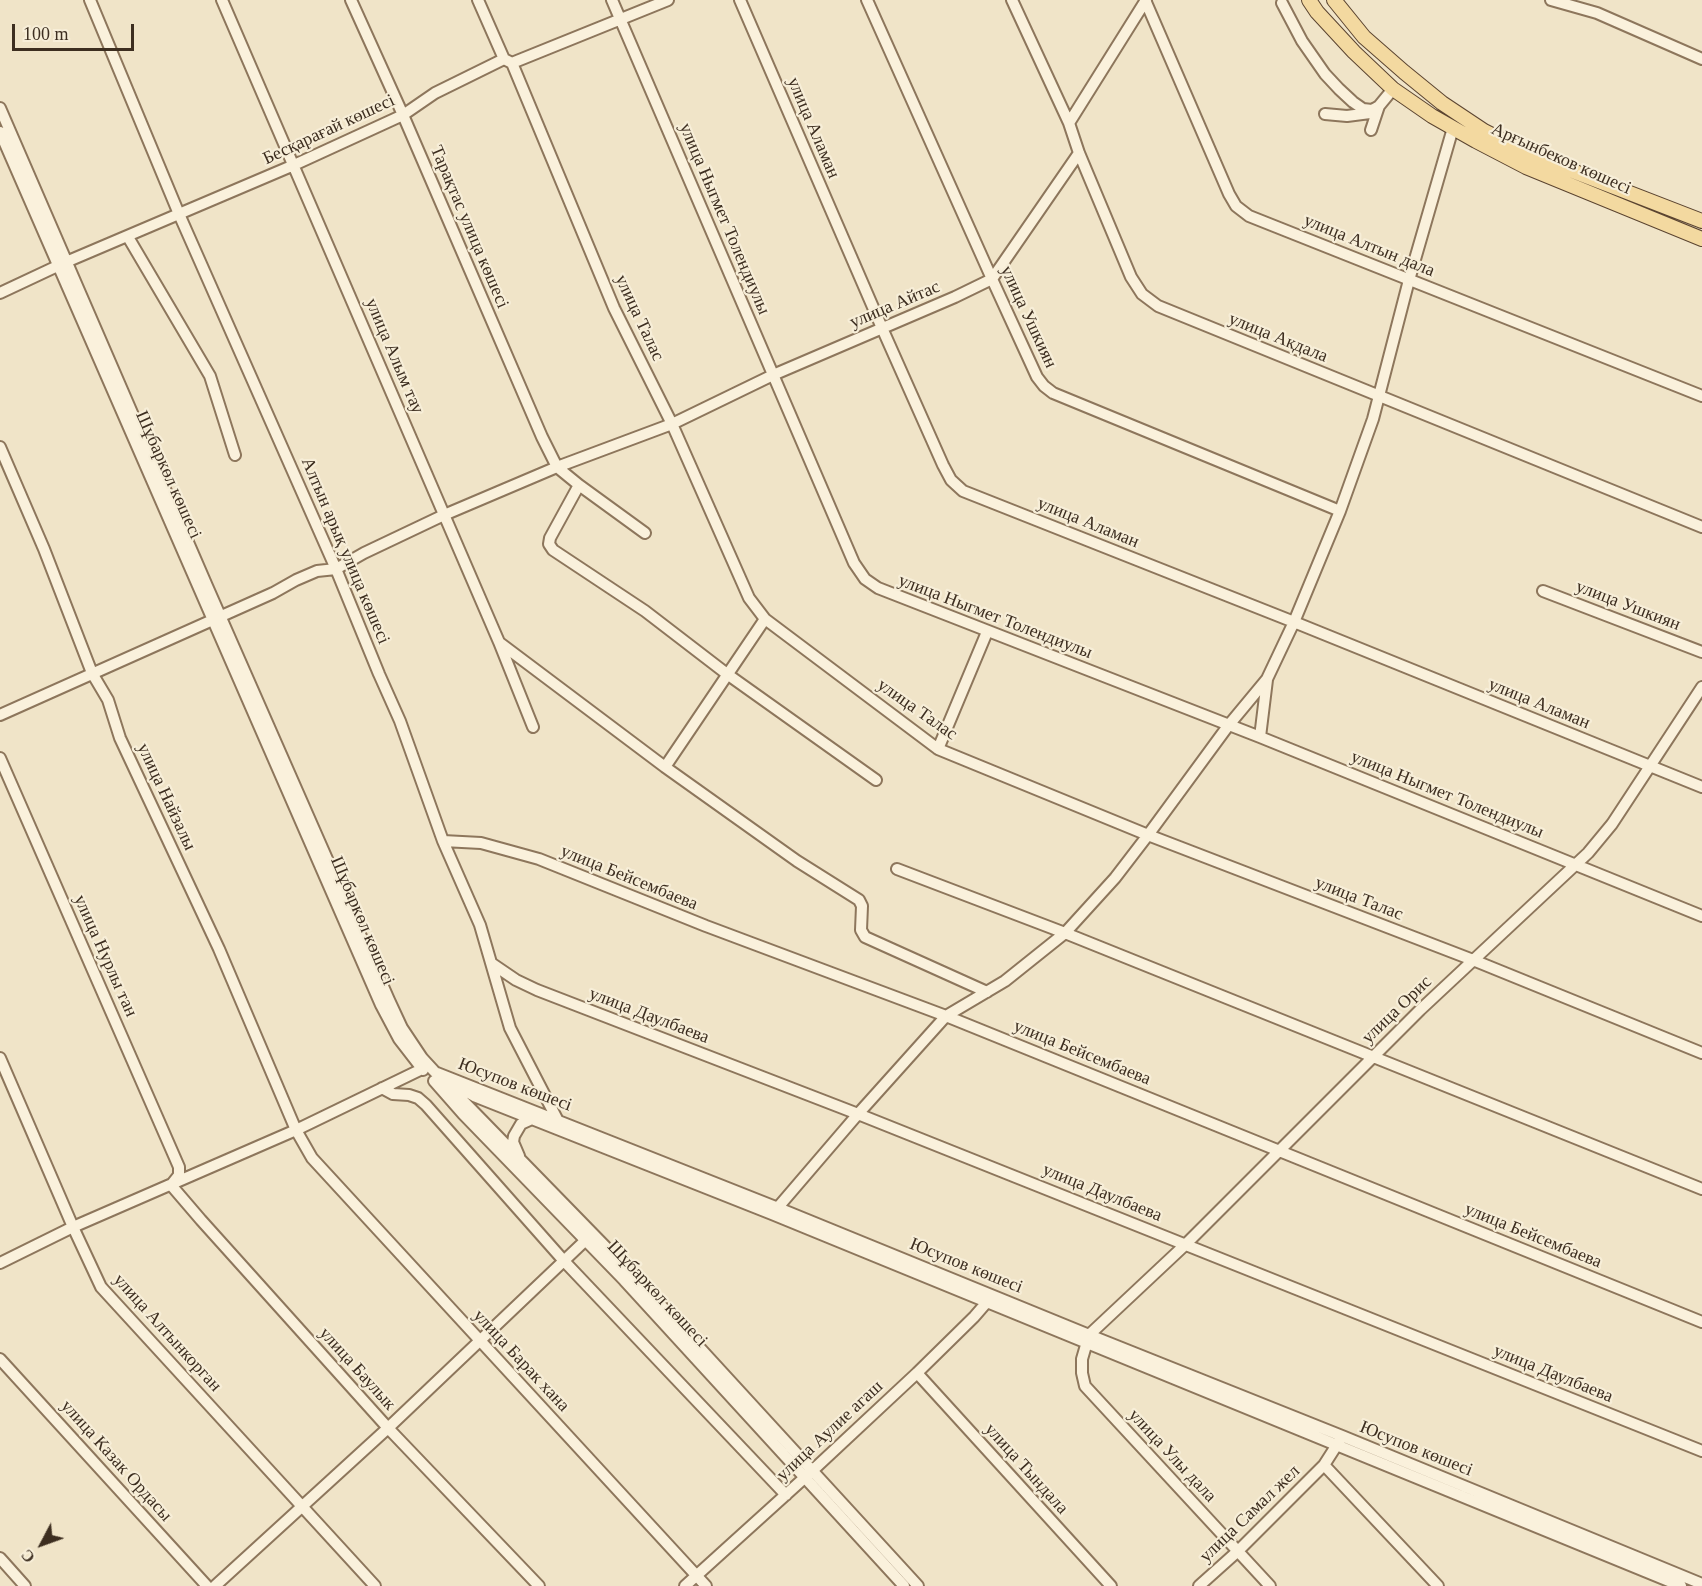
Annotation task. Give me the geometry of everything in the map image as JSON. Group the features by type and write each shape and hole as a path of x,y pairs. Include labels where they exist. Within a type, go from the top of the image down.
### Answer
{"main road":[{"name":"Арғынбеков көшесі","path":"1309,0 1317,12 1354,52 1393,89 1432,116 1453,128 1702,239"},
{"name":"Арғынбеков көшесі","path":"1334,0 1364,37 1404,72 1442,103 1515,154 1534,156 1702,221"}],"street":[{"name":"Алтын арық улица көшесі","path":"90,0 179,214 336,569 400,721 443,841 480,925 510,1028 557,1119"},
{"name":"улица Алым тау","path":"222,0 499,642 533,727"},
{"name":"Тарақтас улица көшесі","path":"351,0 557,467"},
{"name":"улица Талас","path":"478,0 508,61 614,308 672,424 749,598 765,619 938,749 1148,836 1473,960 1702,1053"},
{"name":"улица Ныгмет Толендиулы","path":"612,0 854,563 865,579 878,588 987,632 1260,737 1702,916"},
{"name":"Бесқарағай көшесі","path":"0,292 294,165 403,115 435,93 508,61 668,0"},
{"name":"улица Аламан","path":"740,0 943,465 951,480 963,491 1702,787"},
{"name":"улица Ушкиян","path":"867,0 992,279 1037,377 1044,386 1053,393 1340,511"},
{"name":"улица Акдала","path":"1012,0 1069,123 1078,153 1131,277 1142,294 1158,306 1702,528"},
{"path":"1069,123 1146,0"},
{"name":"улица Алтын дала","path":"1146,0 1229,194 1236,206 1249,216 1702,396"},
{"path":"1551,0 1597,14 1702,59"},
{"path":"1282,3 1302,41 1325,74 1363,109 1375,108"},
{"path":"1325,114 1347,116 1370,112 1393,89"},
{"name":"Шұбаркөл көшесі","path":"0,108 62,264"},
{"path":"1371,130 1375,108"},
{"path":"775,1211 946,1016 1005,981 1065,933 1115,878 1228,726 1267,679 1294,622 1340,511 1380,398 1409,280 1453,128"},
{"name":"Шұбаркөл көшесі","path":"0,132 62,264 217,618 381,1005 399,1039 524,1164 589,1238"},
{"name":"улица Айтас","path":"0,715 317,571 336,569 444,514 557,467 672,424 774,375 992,279 1078,153"},
{"path":"128,237 210,376 235,455"},
{"name":"улица Найзалы","path":"0,447 44,549 92,674 108,699 120,738 219,949 296,1130 312,1158"},
{"path":"557,467 645,533"},
{"path":"579,485 550,538 549,544 553,550 645,611 728,674 876,780"},
{"name":"улица Ушкиян","path":"1543,591 1702,651"},
{"path":"665,767 765,619"},
{"path":"938,749 987,632"},
{"path":"499,642 665,767 797,861 859,900 862,906 861,930 865,937 987,992"},
{"path":"1260,737 1267,679"},
{"name":"улица Орис","path":"1087,1339 1473,960 1576,865 1612,824 1702,687"},
{"name":"улица Нурлы тан","path":"0,758 179,1167 179,1175 171,1185"},
{"name":"улица Бейсембаева","path":"443,841 481,843 539,859 706,926 946,1016 1702,1322"},
{"path":"897,868 1374,1056 1702,1189"},
{"name":"улица Даулбаева","path":"491,963 516,980 537,990 858,1114 1702,1451"},
{"name":"улица Алтынкорган","path":"0,1058 101,1287 375,1586"},
{"path":"0,1263 73,1227 296,1130 382,1088 428,1070"},
{"name":"Шұбаркөл көшесі","path":"428,1070 471,1122 589,1238 632,1274 904,1586"},
{"name":"Юсупов көшесі","path":"428,1070 474,1096 775,1211"},
{"name":"Юсупов көшесі","path":"428,1070 557,1119 775,1211 1339,1441 1702,1584"},
{"path":"382,1088 393,1094 418,1098 426,1105 564,1261 786,1495"},
{"path":"524,1164 515,1150 514,1136 521,1125 532,1119"},
{"name":"улица Барак хана","path":"312,1158 706,1586"},
{"name":"улица Баулык","path":"171,1185 388,1428 539,1586"},
{"path":"215,1586 388,1428 589,1238"},
{"name":"улица Аулие агаш","path":"685,1586 917,1373 974,1317 988,1298"},
{"name":"улица Улы дала","path":"1087,1339 1082,1359 1085,1386 1270,1586"},
{"name":"улица Казак Ордасы","path":"0,1359 207,1586"},
{"name":"улица Тындала","path":"917,1373 1111,1586"},
{"name":"Юсупов көшесі","path":"1339,1441 1682,1586"},
{"name":"улица Самал жел","path":"1199,1586 1238,1551 1324,1465 1339,1441"},
{"name":"улица Самал жел","path":"1324,1465 1438,1586"},
{"path":"808,1474 918,1586"},
{"path":"0,1558 25,1586"}]}
